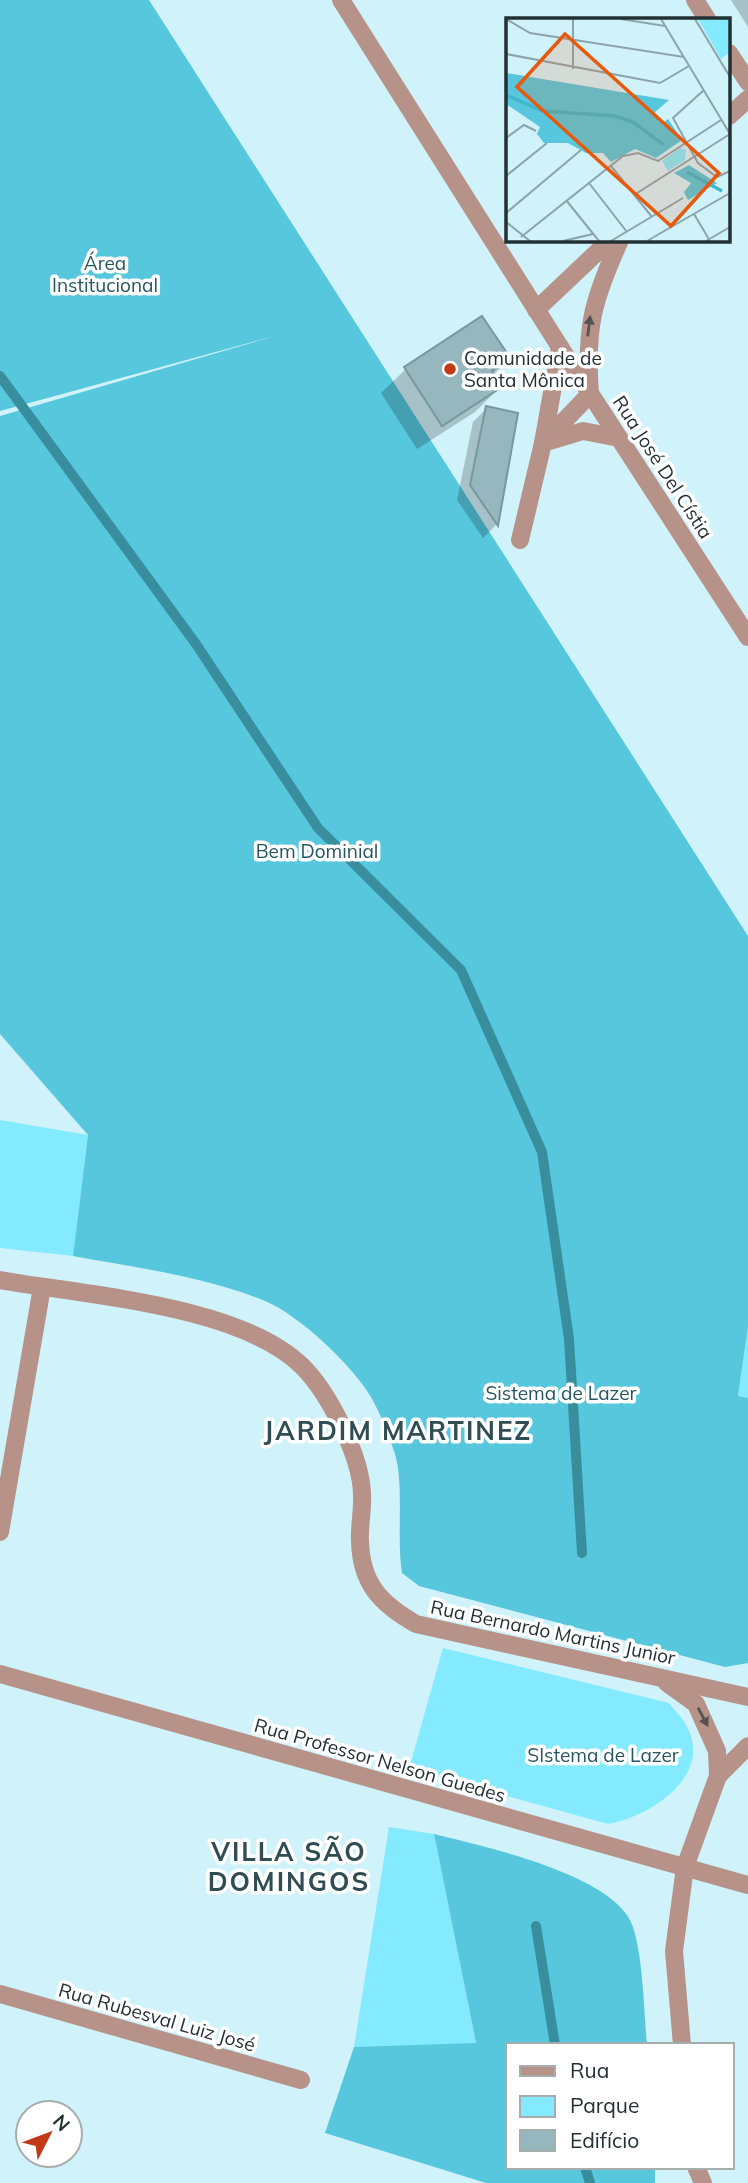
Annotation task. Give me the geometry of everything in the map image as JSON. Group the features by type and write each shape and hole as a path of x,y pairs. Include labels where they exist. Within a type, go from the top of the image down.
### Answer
{"street":[{"name":"Rua José Del Cístia","path":"341,0 536,310 748,637"},
{"path":"695,0 706,18"},
{"path":"730,55 748,82"},
{"path":"730,115 748,99"},
{"path":"536,310 608,242"},
{"path":"543,443 590,394 587,351 589,320 597,291 619,242"},
{"path":"520,540 543,443 560,347"},
{"path":"543,443 567,433 583,431 619,438"},
{"name":"Rua Bernardo Martins Junior","path":"0,1280 206,1315 266,1342 302,1366 353,1446 363,1492 360,1543 367,1579 388,1608 416,1624 748,1697"},
{"path":"0,1532 43,1287"},
{"name":"Rua Professor Nelson Guedes","path":"0,1674 748,1885"},
{"path":"657,1677 696,1704 717,1751 718,1776 685,1867 674,1951 682,2043"},
{"path":"718,1776 748,1746"},
{"name":"Rua Rubesval Luiz José","path":"0,1994 302,2080"}],"green space":[{"name":"Bem Dominial","path":"0,0 149,0 748,936 748,1327 738,1396 748,1398 748,1663 725,1667 419,1586 402,1573 399,1478 394,1451 386,1430 362,1384 324,1342 279,1308 242,1292 170,1274 73,1256 88,1135 0,1034 0,416 278,335 0,411"},
{"path":"0,1120 88,1135 73,1256 0,1248"},
{"path":"748,1327 748,1398 738,1396"},
{"name":"SIstema de Lazer","path":"443,1648 669,1703 684,1722 693,1743 692,1761 685,1776 674,1791 659,1803 625,1820 608,1824 409,1769"},
{"path":"389,1827 434,1834 476,2044 354,2047"},
{"path":"434,1834 546,1866 602,1892 622,1909 633,1927 639,1954 647,2043 506,2043 506,2169 655,2169 655,2183 486,2183 325,2133 354,2047 476,2043"}],"building":[{"name":"Comunidade de Santa Mônica","path":"482,316 511,359 492,371 502,387 442,426 404,367"},
{"path":"486,406 518,413 498,526 470,485"}],"waterway":[{"path":"0,376 196,644 318,828 461,970 542,1152 569,1339 582,1553"},
{"path":"536,1926 555,2043"},
{"path":"586,2169 590,2183"}],"place":[{"name":"Comunidade de Santa Mônica","path":"450,369"}],"district":[{"name":"JARDIM MARTINEZ","path":"398,1430"},
{"name":"VILLA SÃO DOMINGOS","path":"289,1866"}],"park label":[{"name":"Área Institucional","path":"105,274"},
{"name":"Sistema de Lazer","path":"561,1393"}]}
